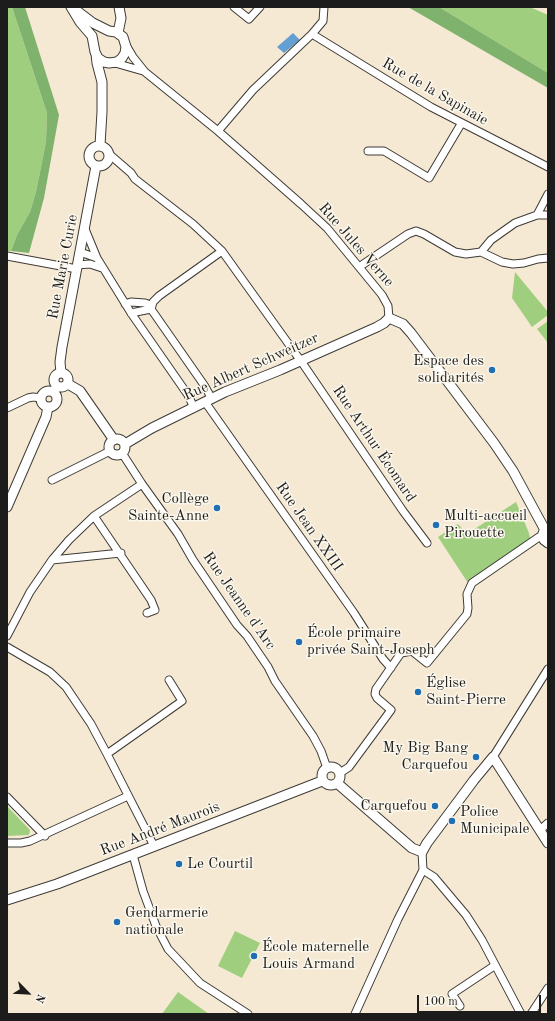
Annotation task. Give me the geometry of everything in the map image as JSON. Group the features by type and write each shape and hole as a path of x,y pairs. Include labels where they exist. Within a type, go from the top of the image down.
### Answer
{"street":[{"path":"71,7 93,23 114,32 124,39 126,51 123,57 113,63 102,82"},
{"path":"71,7 80,22 92,36 96,63 102,82 100,145"},
{"path":"113,63 101,60 95,49 100,35 114,32 122,18 119,7"},
{"path":"234,7 249,19 260,7"},
{"path":"218,131 253,90 312,34 323,21 324,7"},
{"name":"Rue de la Sapinaie","path":"312,34 424,104 548,167"},
{"name":"Rue Jules Verne","path":"126,45 145,72 218,131 327,228 385,301 388,306 390,318"},
{"name":"Rue Jules Verne","path":"113,63 145,72"},
{"path":"368,151 384,151 429,178 461,124"},
{"path":"100,145 106,148 109,154 106,163 101,166 96,166 89,159 89,153 93,147 100,145"},
{"name":"Rue Arthur Écomard","path":"109,154 131,173 135,179 193,224 222,252 301,360 403,511 427,543"},
{"name":"Rue Marie Curie","path":"61,373 60,362 62,347 96,166"},
{"path":"537,215 548,194"},
{"path":"481,252 491,240 515,223 537,215 548,215"},
{"path":"84,228 102,268 131,313 188,395 194,408"},
{"path":"359,267 408,234 416,232 424,234 454,252 466,254 481,252 502,262 513,264 548,258"},
{"path":"80,252 97,258"},
{"path":"152,307 153,302 159,296 222,252"},
{"path":"7,256 77,267 90,264 102,268"},
{"path":"125,304 131,302 145,303 152,307"},
{"path":"131,313 152,307"},
{"name":"Rue Jean XXIII","path":"152,307 204,385 209,400 383,659 391,668"},
{"path":"340,773 338,770 333,768 327,768 321,776 322,780 325,784 330,785 337,783 340,773 349,767 391,710 377,698 375,694 376,689 401,653 412,651 427,663 465,618 468,608 467,594 472,583 539,537 546,534 513,471 494,443 406,327 390,318"},
{"name":"Rue Albert Schweitzer","path":"125,444 152,428 209,400 377,327 390,318"},
{"path":"61,373 67,376 65,386 56,398 54,404 48,407 42,403 44,395 54,381 56,375 61,373"},
{"path":"54,381 58,387 65,386 80,392 114,440"},
{"path":"7,408 28,398 52,392 56,398"},
{"path":"7,507 46,417 48,407"},
{"path":"110,450 116,455 122,453 125,449 125,444 120,440 114,440"},
{"path":"110,450 110,446 114,440"},
{"path":"52,480 110,450"},
{"name":"Rue Jeanne d'Arc","path":"122,453 178,534 237,625 247,636 268,667 275,681 313,736 321,751 327,768"},
{"path":"7,636 30,592 52,560 69,540 94,516 142,484"},
{"path":"94,516 152,600 155,610 147,613"},
{"path":"52,560 121,554"},
{"path":"7,646 50,672 66,687 91,724 154,846"},
{"path":"355,1014 398,920 423,870 422,852 427,843 493,757 548,669"},
{"path":"107,754 182,702 169,680"},
{"path":"493,757 548,844"},
{"name":"Rue André Maurois","path":"7,900 57,884 322,780"},
{"path":"337,783 412,848 422,852"},
{"path":"7,843 21,844 45,836 128,796"},
{"path":"7,797 45,836"},
{"path":"540,830 548,823"},
{"path":"133,855 143,891 156,926 168,949 200,983 248,1014"},
{"path":"423,870 434,877 466,915 482,940 494,966 521,1014"},
{"path":"460,1006 452,994 494,966"},
{"path":"531,1014 548,988"}],"green space":[{"path":"7,7 12,7 47,113 46,142 36,192 30,212 17,235 11,251 7,251"},
{"path":"12,7 25,7 59,115 44,198 29,253 11,251 17,235 30,212 36,192 46,142 47,113"},
{"path":"408,7 439,7 548,73 548,88"},
{"path":"439,7 530,7 548,15 548,73"},
{"path":"515,272 548,312 548,315 532,327 512,298"},
{"path":"548,321 548,343 537,329"},
{"path":"516,502 530,538 526,543 468,583 438,537 458,524 467,534"},
{"path":"7,806 30,830 29,835 7,836"},
{"path":"235,931 260,943 242,978 218,966"},
{"path":"178,992 209,1014 162,1014"}],"water":[{"path":"293,33 300,40 284,53 277,47"}],"place":[{"name":"Espace des solidarités","path":"492,370"},
{"name":"Collège Sainte-Anne","path":"217,508"},
{"name":"Multi-accueil Pirouette","path":"436,525"},
{"name":"École primaire privée Saint-Joseph","path":"299,642"},
{"name":"Église Saint-Pierre","path":"418,692"},
{"name":"My Big Bang Carquefou","path":"476,757"},
{"name":"Carquefou","path":"435,806"},
{"name":"Police Municipale","path":"452,821"},
{"name":"Le Courtil","path":"179,864"},
{"name":"Gendarmerie nationale","path":"117,922"},
{"name":"École maternelle Louis Armand","path":"254,956"}]}
